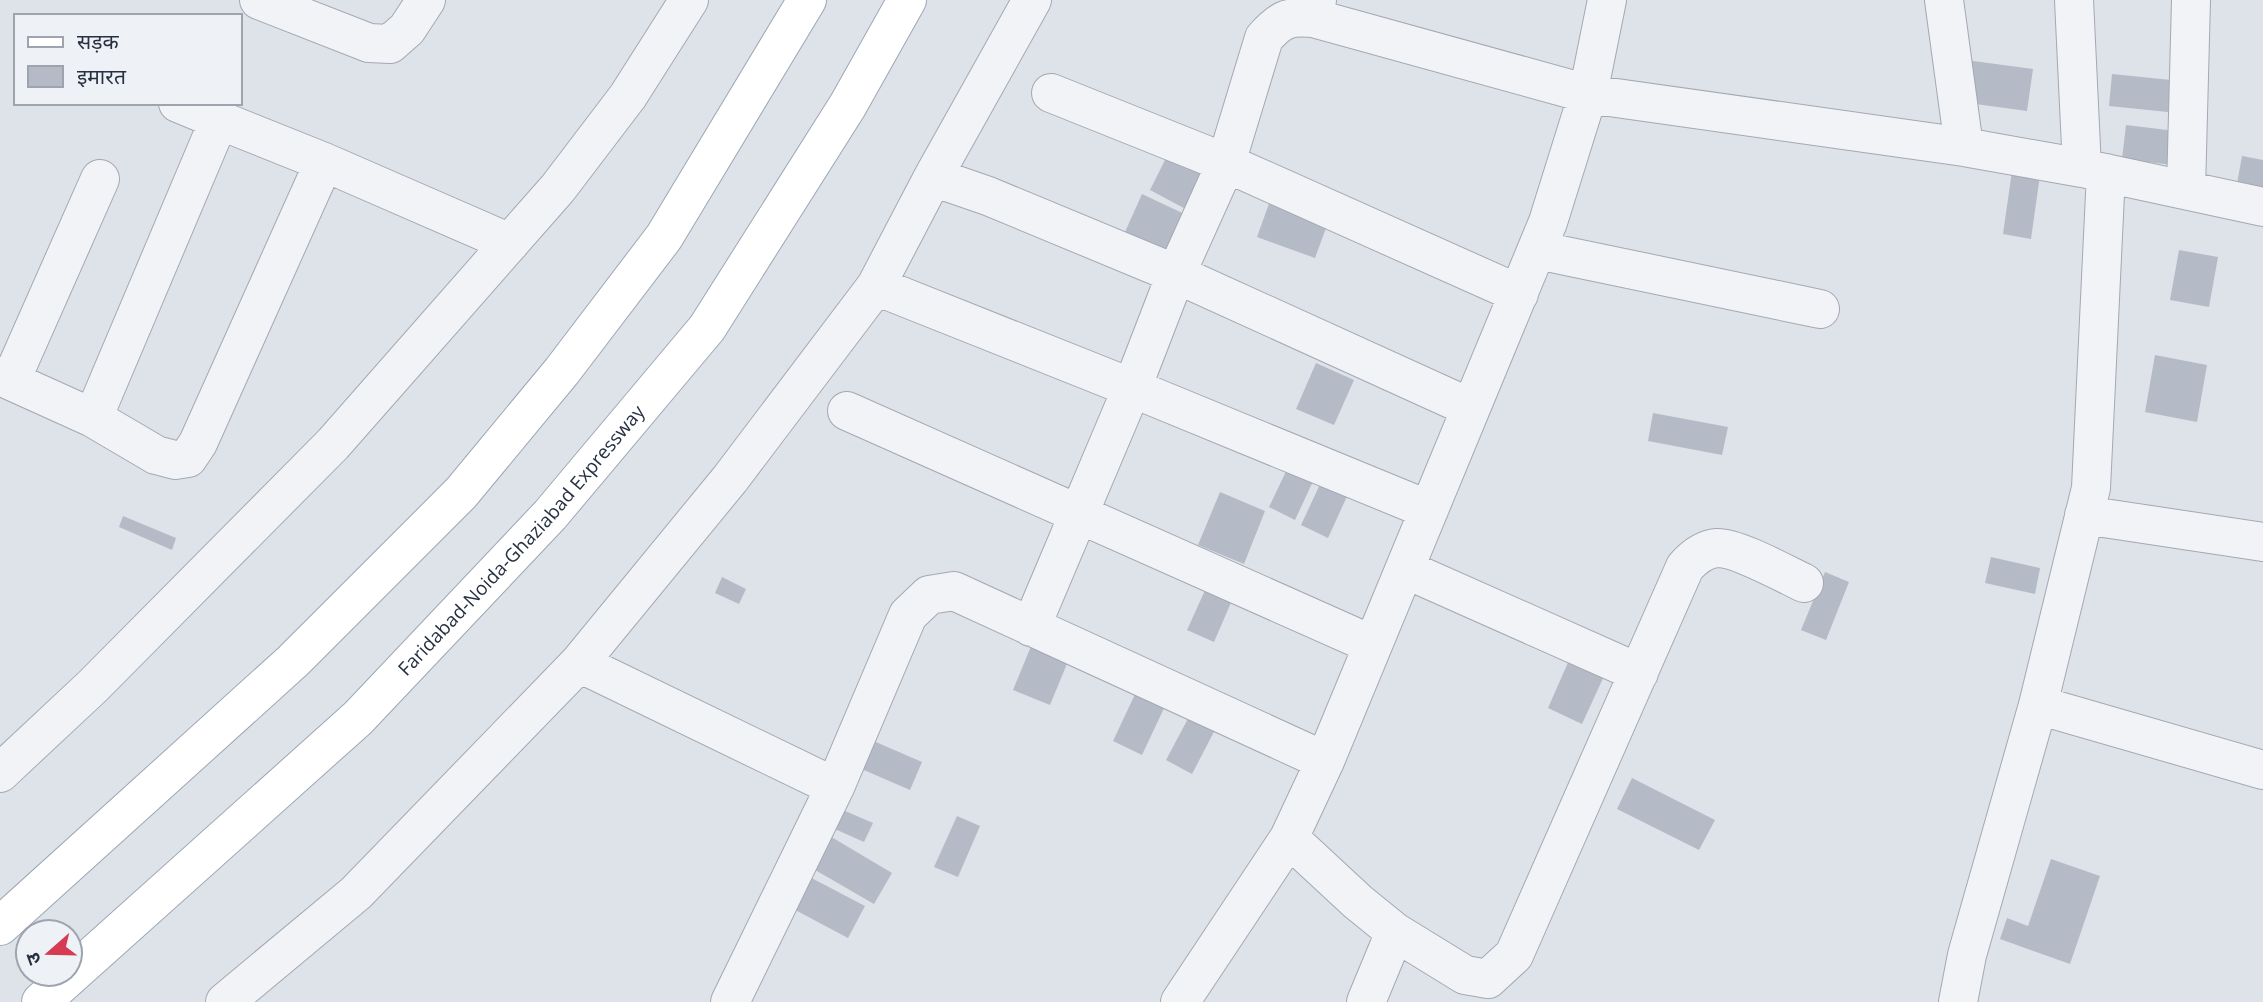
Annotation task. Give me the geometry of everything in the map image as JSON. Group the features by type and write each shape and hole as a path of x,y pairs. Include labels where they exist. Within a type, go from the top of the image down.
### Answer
{"main road":[{"path":"0,926 293,661 461,493 562,371 664,237 807,0"},
{"name":"Faridabad-Noida-Ghaziabad Expressway","path":"41,1002 358,718 550,515 707,328 848,105 907,0"}],"street":[{"path":"259,0 316,11 369,43 390,44 407,29 426,0"},
{"path":"0,773 93,686 333,444 558,188 628,96 689,0"},
{"path":"225,1002 356,893 579,663 730,479 876,286 933,177 1032,0"},
{"path":"1180,1002 1289,838 1325,761 1549,222 1588,94 1607,0"},
{"path":"1944,0 1964,147"},
{"path":"1958,1002 1967,955 2038,705 2091,488 2094,170 2074,0"},
{"path":"2186,190 2191,0"},
{"path":"1031,627 1132,388 1176,274 1226,163 1264,38 1277,24 1292,16 1315,9 1588,94 1964,147 2094,170 2263,207"},
{"path":"1051,93 1226,163 1518,295"},
{"path":"183,105 324,162 510,243"},
{"path":"93,418 219,120"},
{"path":"100,179 5,378 93,418 156,455 175,460 188,458 198,443 324,162"},
{"path":"933,177 988,196 1176,274 1471,408"},
{"path":"1538,250 1820,309"},
{"path":"876,286 1429,510"},
{"path":"847,411 1373,645"},
{"path":"2084,515 2263,542"},
{"path":"1289,838 1395,932 1465,975 1488,979 1514,955 1685,567 1694,557 1716,548 1730,550 1804,583"},
{"path":"1405,569 1639,673"},
{"path":"730,1002 835,787 908,615 929,594 954,592 1325,761"},
{"path":"579,663 835,787"},
{"path":"2038,705 2263,770"},
{"path":"1366,1002 1395,932"}],"building":[{"path":"1966,60 2033,69 2027,111 1961,102"},
{"path":"2112,74 2171,80 2168,112 2109,106"},
{"path":"2126,125 2184,132 2181,166 2122,159"},
{"path":"1168,154 1214,179 1195,214 1150,190"},
{"path":"2242,156 2263,160 2263,193 2236,189"},
{"path":"2012,171 2040,175 2031,239 2003,234"},
{"path":"1142,194 1195,219 1178,256 1125,232"},
{"path":"1271,198 1329,220 1315,258 1257,237"},
{"path":"2179,250 2218,257 2209,307 2170,300"},
{"path":"2155,355 2207,365 2197,422 2145,412"},
{"path":"1316,363 1354,380 1334,425 1296,409"},
{"path":"1653,413 1728,427 1722,455 1648,441"},
{"path":"1290,463 1316,475 1295,520 1269,507"},
{"path":"1322,480 1349,492 1328,538 1301,525"},
{"path":"1220,492 1265,511 1244,564 1198,545"},
{"path":"123,516 176,538 172,550 119,527"},
{"path":"1991,557 2040,568 2035,594 1985,583"},
{"path":"1825,572 1849,582 1826,640 1801,630"},
{"path":"722,577 746,589 739,604 715,593"},
{"path":"1207,586 1233,598 1214,642 1187,630"},
{"path":"1034,639 1071,654 1050,705 1013,690"},
{"path":"1570,658 1605,674 1582,724 1548,708"},
{"path":"1137,690 1166,704 1142,755 1113,741"},
{"path":"1191,713 1217,726 1192,774 1166,760"},
{"path":"862,736 922,762 910,790 850,764"},
{"path":"1632,778 1715,820 1699,850 1617,809"},
{"path":"836,807 873,823 864,842 828,826"},
{"path":"957,816 980,826 958,877 934,867"},
{"path":"828,835 892,873 874,904 810,867"},
{"path":"2051,859 2100,876 2070,964 2000,939 2007,918 2028,926"},
{"path":"800,872 865,906 848,938 784,904"}]}
